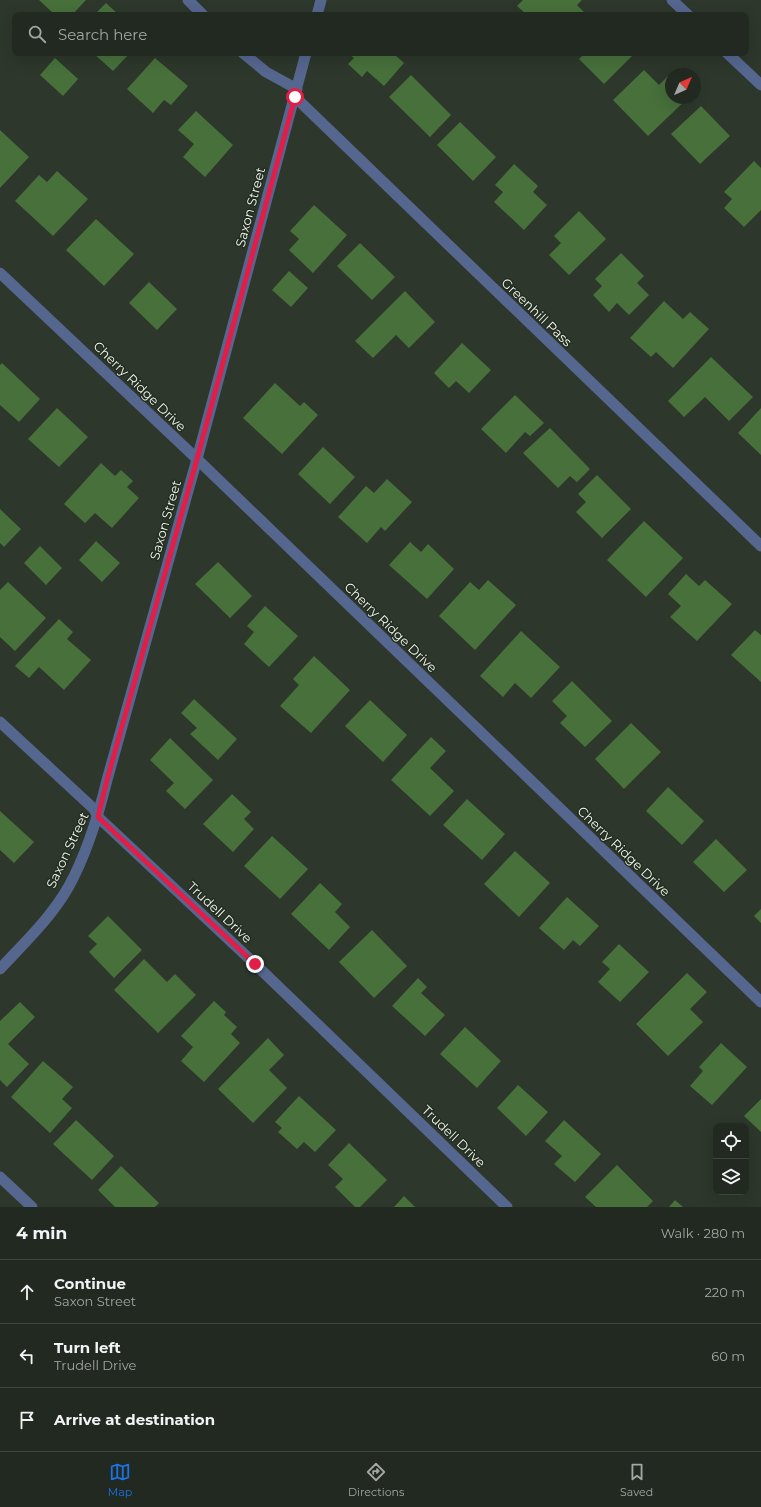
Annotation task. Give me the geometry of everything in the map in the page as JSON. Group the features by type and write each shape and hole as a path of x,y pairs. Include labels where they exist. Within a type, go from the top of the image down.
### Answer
{"street":[{"path":"188,0 200,12"},
{"path":"318,12 321,0"},
{"path":"672,0 685,12"},
{"name":"Greenhill Pass","path":"247,56 296,93 761,546"},
{"name":"Saxon Street","path":"0,969 26,944 68,887 98,817 197,459 305,56"},
{"path":"731,56 761,85"},
{"name":"Cherry Ridge Drive","path":"0,273 197,459 761,1002"},
{"name":"Trudell Drive","path":"0,722 94,810 98,817 255,964 507,1207"},
{"path":"0,1177 32,1207"}],"building":[{"path":"39,0 86,0 75,12 52,12"},
{"path":"523,0 582,0 577,5 584,12 524,12 517,6"},
{"path":"106,3 116,12 97,12"},
{"path":"96,56 127,56 113,71"},
{"path":"352,56 396,56 404,63 384,86 367,71 362,77 348,64 354,58"},
{"path":"582,56 632,56 604,84 579,59"},
{"path":"55,58 78,79 63,96 40,75"},
{"path":"155,58 188,86 171,105 164,100 153,113 127,89"},
{"path":"644,70 659,85 665,79 665,104 682,104 648,136 613,100"},
{"path":"411,75 451,115 430,137 389,97"},
{"path":"701,106 730,136 700,164 671,134"},
{"path":"196,111 233,145 205,177 183,157 194,144 178,130"},
{"path":"460,122 496,157 473,181 437,145"},
{"path":"0,130 29,157 0,188"},
{"path":"754,161 761,168 761,210 744,227 724,208 732,199 724,192"},
{"path":"514,164 538,186 533,192 547,205 524,230 494,202 503,192 495,185"},
{"path":"57,171 88,199 53,236 15,201 39,175 47,182"},
{"path":"314,205 347,235 313,273 289,250 299,239 290,231"},
{"path":"579,211 606,239 569,275 549,255 561,243 554,236"},
{"path":"96,219 134,254 104,286 66,250"},
{"path":"360,243 395,277 372,300 337,266"},
{"path":"621,253 644,276 637,283 649,295 629,315 617,303 609,312 593,295 602,286 595,279"},
{"path":"289,271 308,288 291,307 272,290"},
{"path":"149,282 177,309 157,330 129,303"},
{"path":"405,291 435,322 409,348 396,335 373,358 355,341"},
{"path":"664,301 683,319 690,312 709,329 673,368 656,352 651,357 630,338"},
{"path":"462,343 491,370 469,393 456,381 449,388 434,373"},
{"path":"711,357 753,397 729,421 705,397 684,417 668,401"},
{"path":"2,363 40,399 19,422 0,405 0,365"},
{"path":"275,383 300,406 304,402 318,415 282,454 243,418"},
{"path":"515,395 544,423 530,436 525,432 506,453 481,429"},
{"path":"57,408 88,437 59,467 28,439"},
{"path":"761,408 761,455 738,433"},
{"path":"550,428 590,469 577,482 570,476 558,488 523,453"},
{"path":"323,447 355,477 330,504 298,474"},
{"path":"101,463 115,476 121,470 133,481 127,487 139,498 112,528 95,513 85,523 64,504"},
{"path":"597,475 631,509 602,538 576,512 586,502 578,494"},
{"path":"387,479 412,502 385,531 381,527 367,543 338,517 366,486 374,493"},
{"path":"0,509 21,529 4,547 0,543"},
{"path":"644,521 683,558 646,597 607,560"},
{"path":"96,541 120,563 102,582 79,560"},
{"path":"410,542 421,552 428,544 454,569 427,599 389,565"},
{"path":"40,546 62,568 46,585 24,563"},
{"path":"218,562 252,596 230,618 195,584"},
{"path":"686,574 699,586 705,580 732,604 697,641 670,617 681,606 668,594"},
{"path":"488,580 516,605 475,650 439,616 470,582 479,590"},
{"path":"8,582 46,618 15,651 0,637 0,590"},
{"path":"265,606 298,636 269,667 244,644 254,632 247,626"},
{"path":"59,619 73,632 67,639 91,660 64,690 39,667 29,678 15,666"},
{"path":"755,630 761,635 761,682 731,655"},
{"path":"521,631 560,667 531,698 515,683 503,697 480,676"},
{"path":"314,656 350,690 311,733 280,706 299,685 293,679"},
{"path":"572,681 612,721 585,747 560,723 567,716 552,701"},
{"path":"194,699 237,739 218,760 190,734 197,728 181,713"},
{"path":"370,700 407,735 383,762 345,726"},
{"path":"631,723 661,752 624,789 595,759"},
{"path":"431,737 446,751 430,768 454,791 430,816 391,780"},
{"path":"170,738 213,780 185,809 166,791 174,783 150,760"},
{"path":"668,787 704,821 682,845 646,811"},
{"path":"232,794 251,812 244,819 254,829 233,852 203,824"},
{"path":"467,799 505,834 482,860 443,825"},
{"path":"0,811 34,842 14,863 0,850"},
{"path":"272,836 308,869 280,899 244,866"},
{"path":"716,839 747,870 724,892 693,862"},
{"path":"515,851 550,883 519,917 484,884"},
{"path":"320,883 342,904 335,912 350,927 329,950 291,914"},
{"path":"567,897 599,926 580,946 573,940 564,950 539,928"},
{"path":"761,909 761,923 754,916"},
{"path":"108,916 142,950 114,978 89,952 97,944 88,936"},
{"path":"372,930 407,966 374,998 339,962"},
{"path":"619,944 649,972 620,1002 598,982 610,969 602,962"},
{"path":"144,959 167,982 175,974 196,995 158,1033 114,990"},
{"path":"687,973 707,992 690,1009 703,1022 668,1056 636,1024"},
{"path":"418,978 427,987 421,993 445,1015 425,1036 392,1006"},
{"path":"214,1001 226,1012 224,1015 237,1027 231,1034 240,1043 204,1082 181,1061 193,1047 181,1036"},
{"path":"20,1002 35,1017 8,1044 29,1064 7,1087 0,1080 0,1021"},
{"path":"465,1027 501,1061 477,1088 440,1054"},
{"path":"268,1038 284,1055 269,1070 287,1088 253,1123 218,1089"},
{"path":"721,1043 747,1067 712,1105 690,1086 703,1071 699,1067"},
{"path":"43,1061 73,1087 62,1099 72,1108 50,1133 11,1097"},
{"path":"518,1085 548,1112 526,1136 497,1108"},
{"path":"299,1096 336,1130 315,1152 304,1142 297,1149 278,1132 282,1128 275,1122"},
{"path":"761,1099 761,1132 744,1116"},
{"path":"76,1120 114,1156 92,1180 53,1144"},
{"path":"564,1120 601,1154 575,1182 554,1164 562,1156 545,1141"},
{"path":"349,1143 387,1180 360,1207 355,1207 335,1187 343,1179 328,1165"},
{"path":"617,1165 653,1201 647,1207 596,1207 585,1197"},
{"path":"121,1166 159,1203 155,1207 115,1207 98,1190"},
{"path":"404,1196 415,1207 394,1207"},
{"path":"675,1200 683,1207 669,1207"}],"route":[{"path":"255,964 98,817 295,97"}]}
